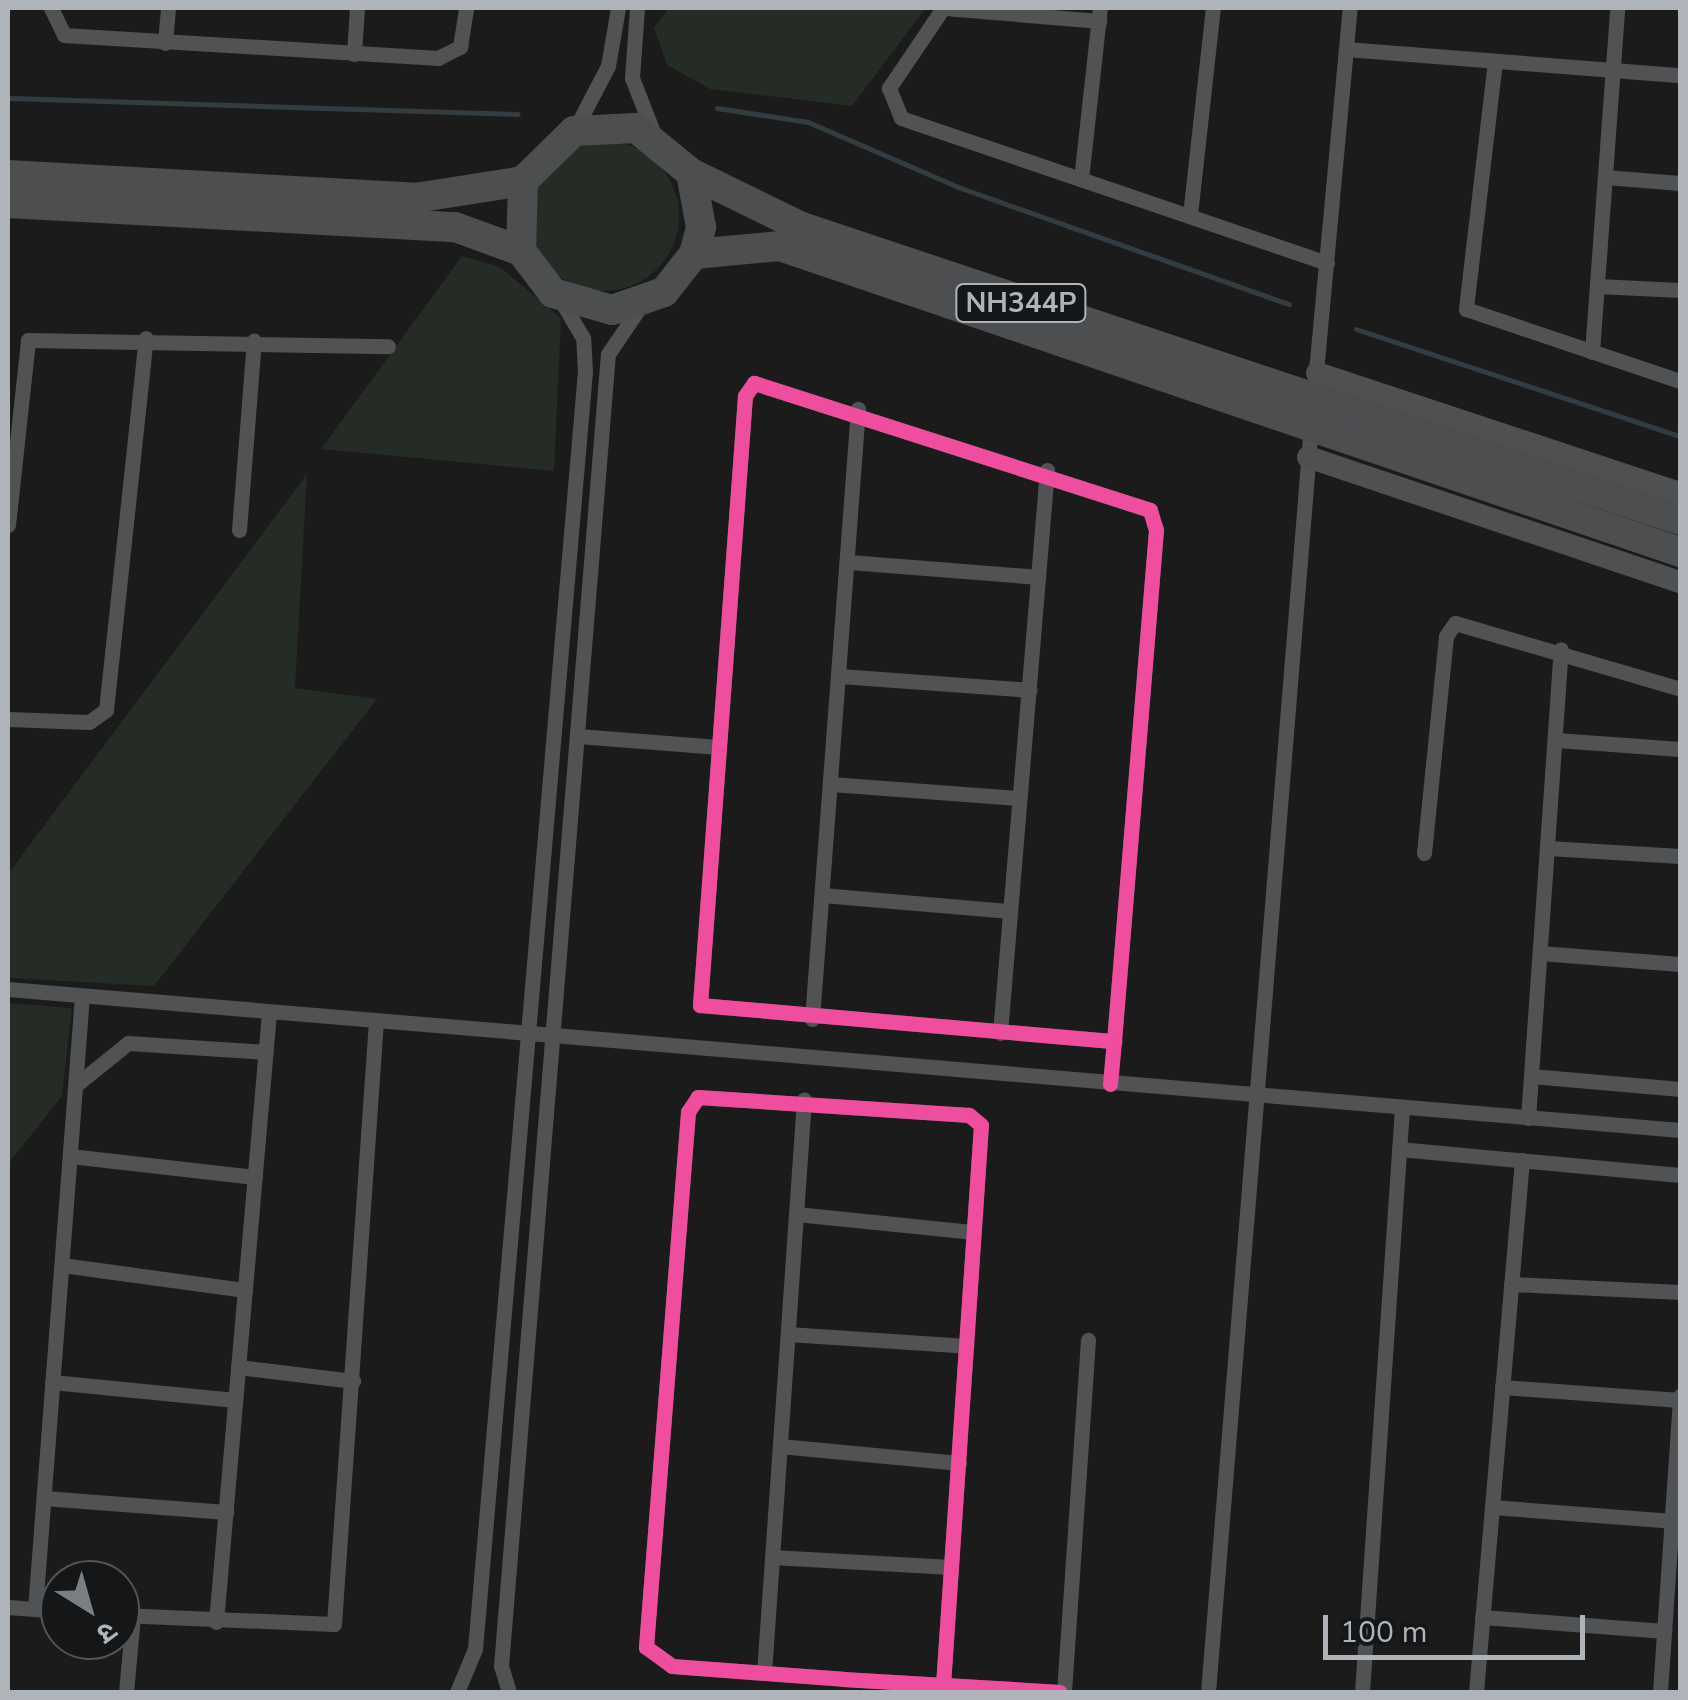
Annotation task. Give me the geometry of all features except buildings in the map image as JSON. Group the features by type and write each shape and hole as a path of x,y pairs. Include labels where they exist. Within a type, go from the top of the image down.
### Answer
{"highway":[{"path":"8,175 415,198 522,181 574,131 615,124 655,137 691,173 700,199 694,254 642,304 581,306 553,293 521,251 456,226 8,204"},
{"name":"NH344P","path":"691,173 754,210 1310,431 1680,520"},
{"path":"521,251 522,181"},
{"name":"NH344P","path":"694,254 742,242 780,246 1310,431 1680,552"}],"street":[{"path":"50,8 64,35 354,54 449,56 460,46 466,8"},
{"path":"165,43 168,8"},
{"path":"354,54 356,8"},
{"path":"574,131 608,66 618,8"},
{"path":"637,8 632,78 655,137"},
{"path":"1081,179 1099,14 944,8 889,88 892,110 1081,179 1327,263"},
{"path":"1190,215 1213,8"},
{"path":"1208,1692 1310,431 1350,8"},
{"path":"1592,352 1617,8"},
{"path":"1346,50 1680,75"},
{"path":"1495,61 1466,309 1680,381"},
{"path":"1604,177 1680,182"},
{"path":"1597,286 1680,290"},
{"path":"457,1692 476,1649 585,372 583,338 553,293"},
{"path":"509,1692 500,1666 608,354 642,304"},
{"path":"8,718 89,722 106,710 146,338"},
{"path":"8,525 22,344 146,338 388,346"},
{"path":"238,530 254,341"},
{"path":"1317,373 1680,492"},
{"path":"1110,1084 1114,1041 1155,520 1146,505 1047,470 761,381 748,387 700,1005 812,1019 1114,1041"},
{"path":"812,1019 858,410"},
{"path":"1310,431 1680,582"},
{"path":"1000,1032 1047,470"},
{"path":"849,562 1038,577"},
{"path":"1424,853 1448,628 1463,623 1561,649 1680,689"},
{"path":"1528,1118 1561,649"},
{"path":"840,676 1028,690"},
{"path":"578,736 719,747"},
{"path":"1557,740 1680,749"},
{"path":"831,784 1020,798"},
{"path":"1548,848 1680,856"},
{"path":"822,895 1010,910"},
{"path":"1540,953 1680,964"},
{"path":"8,989 1680,1130"},
{"path":"35,1609 82,996"},
{"path":"216,1622 269,1012"},
{"path":"140,1617 334,1624 376,1021"},
{"path":"76,1085 128,1043 266,1052"},
{"path":"1531,1076 1680,1088"},
{"path":"943,1685 982,1130 975,1118 804,1099 708,1095 688,1112 642,1631 646,1647 672,1666 764,1673 842,1686 943,1685 1062,1692 1088,1340"},
{"path":"764,1673 804,1099"},
{"path":"1362,1692 1402,1108"},
{"path":"1399,1149 1680,1175"},
{"path":"70,1156 255,1177"},
{"path":"1476,1692 1522,1160"},
{"path":"796,1214 974,1232"},
{"path":"62,1265 245,1290"},
{"path":"1511,1284 1680,1292"},
{"path":"788,1334 966,1346"},
{"path":"238,1367 353,1381"},
{"path":"52,1382 235,1400"},
{"path":"1502,1387 1680,1398 1660,1692"},
{"path":"780,1446 958,1464"},
{"path":"44,1498 226,1512"},
{"path":"1492,1507 1672,1521"},
{"path":"772,1557 952,1566"},
{"path":"8,1607 40,1609"},
{"path":"1482,1617 1664,1631"},
{"path":"126,1660 126,1692"}],"shaded area":[{"path":"669,8 926,8 852,106 710,89 667,65 654,28"},
{"path":"604,141 633,147 657,163 673,187 679,216 673,245 657,269 633,285 604,291 575,285 551,269 535,245 529,216 535,187 551,163 575,147"},
{"path":"462,256 500,267 561,318 554,471 321,449"},
{"path":"307,474 295,688 377,699 154,986 8,978 8,874"},
{"path":"8,1003 72,1008 62,1096 8,1164"}],"waterway":[{"path":"8,98 518,114"},
{"path":"717,108 808,122 958,187 1289,304"},
{"path":"1356,329 1680,436"}],"cycle path":[{"path":"1110,1084 1114,1041 1156,530 1150,510 754,383 745,396 700,1005 1114,1041"},
{"path":"943,1685 981,1125 969,1115 698,1097 688,1112 646,1647 672,1666 843,1679 1060,1692"}]}
